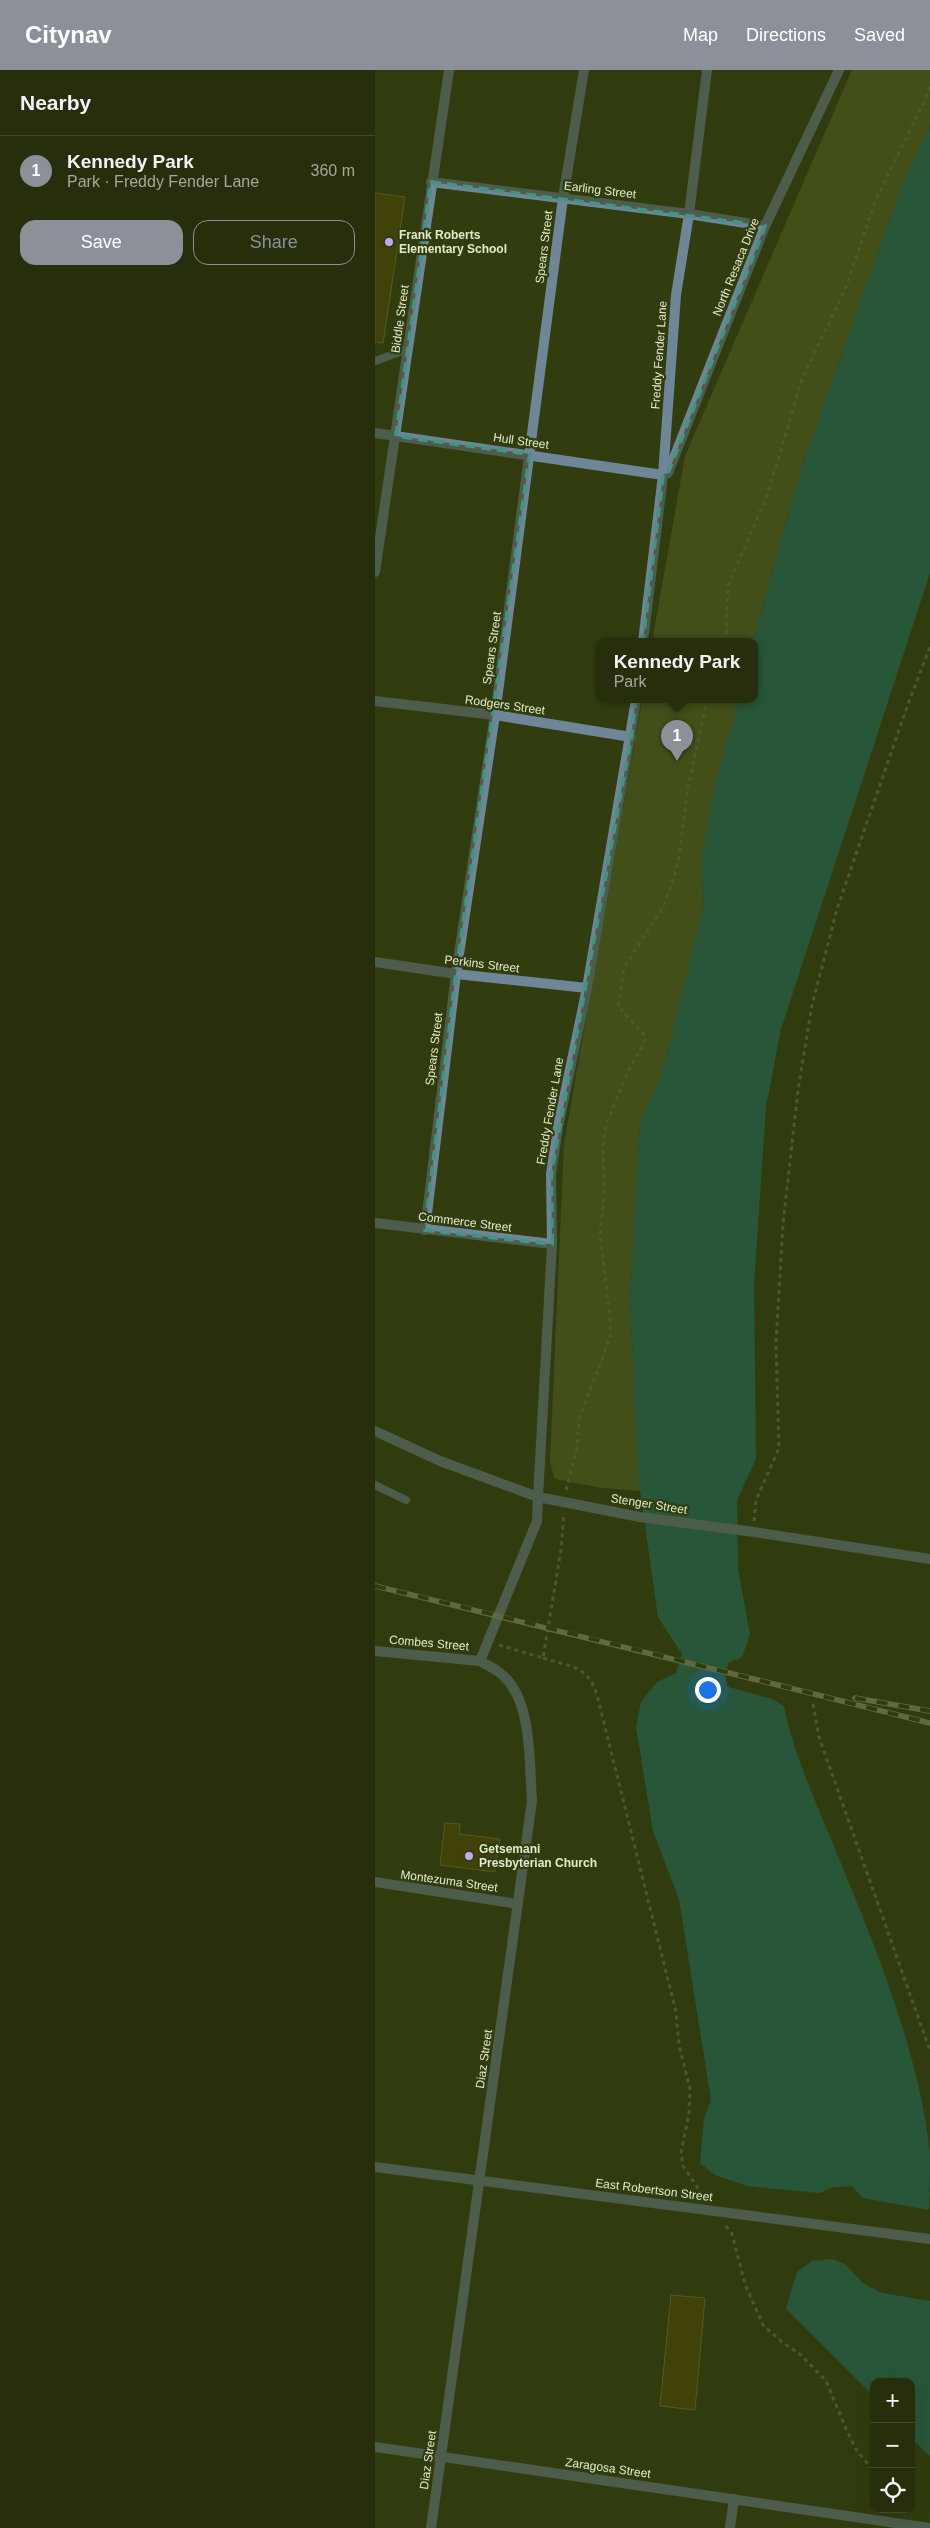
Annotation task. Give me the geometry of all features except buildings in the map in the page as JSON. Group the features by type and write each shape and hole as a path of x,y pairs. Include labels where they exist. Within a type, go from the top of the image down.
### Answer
{"street":[{"name":"Biddle Street","path":"375,572 449,70"},
{"name":"Spears Street","path":"425,1230 456,974 495,716 563,198 584,70"},
{"name":"Freddy Fender Lane","path":"643,638 663,475 676,295 689,214 707,70"},
{"name":"North Resaca Drive","path":"663,475 668,473 765,226 839,70"},
{"name":"Earling Street","path":"431,182 689,214 765,226"},
{"name":"Hull Street","path":"375,434 530,454 663,475"},
{"name":"Rodgers Street","path":"375,701 495,716 631,737"},
{"name":"Freddy Fender Lane","path":"488,1642 501,1615 537,1521 552,1244 550,1228 553,1165 558,1127 587,988 636,703"},
{"name":"Perkins Street","path":"375,962 456,974 587,988"},
{"name":"Commerce Street","path":"375,1223 552,1244"},
{"name":"Stenger Street","path":"375,1431 440,1461 538,1497 640,1517 930,1559"},
{"path":"480,1661 488,1642"},
{"name":"Combes Street","path":"375,1651 480,1661"},
{"name":"Diaz Street","path":"431,2528 532,1801 524,1708 511,1684 501,1673 480,1661"},
{"name":"Montezuma Street","path":"375,1882 518,1904"},
{"name":"East Robertson Street","path":"375,2167 930,2239"},
{"name":"Zaragosa Street","path":"375,2447 930,2528"},
{"path":"730,2528 734,2499"}],"lane":[{"path":"375,361 408,349"},
{"path":"375,1485 406,1500"}],"path":[{"path":"727,638 728,586 767,496 802,379 846,287 875,199 926,98 930,85"},
{"path":"754,1532 756,1500 779,1448 776,1343 783,1224 806,1034 837,909 908,704 930,647"},
{"path":"543,1658 561,1550 567,1480 577,1449 579,1419 610,1338 611,1317 601,1234 605,1131 630,1067 644,1044 645,1036 618,1006 624,968 663,907 673,881 679,857 688,787 706,703"},
{"path":"488,1642 575,1668 585,1673 592,1680 676,2012 679,2045 690,2089 689,2113 681,2153 683,2166 733,2234 745,2284 763,2325 782,2342 801,2354 826,2381 857,2451 871,2468"},
{"path":"813,1704 819,1738 930,2051"}],"highlighted area":[{"path":"431,182 765,226 668,473 663,475 631,737 551,1174 552,1244 425,1230 456,974 530,454 396,436"}],"green space":[{"path":"852,70 930,70 930,126 902,185 800,472 754,638 653,638 685,456"},
{"path":"641,703 738,703 701,860 704,903 663,1071 640,1123 630,1301 640,1491 602,1488 555,1479 550,1462 564,1144"}],"water":[{"path":"930,126 930,573 781,1029 766,1107 754,1284 756,1459 737,1500 738,1569 750,1635 742,1657 728,1663 725,1686 772,1699 784,1706 800,1761 879,1960 905,2036 916,2075 930,2153 929,2210 863,2198 852,2186 834,2187 819,2193 747,2186 715,2175 700,2163 704,2119 711,2100 679,1899 653,1831 636,1727 641,1702 657,1682 676,1673 682,1654 658,1617 639,1483 630,1301 640,1123 663,1071 704,903 701,860 716,781 738,703 758,703 758,638 754,638 800,472 902,185"},
{"path":"833,2259 846,2265 864,2284 882,2293 930,2301 930,2456 915,2442 915,2378 870,2378 870,2392 786,2309 797,2272 812,2261"}],"railway":[{"path":"375,1586 930,1723"},
{"path":"855,1698 930,1711"}],"place":[{"name":"Frank Roberts Elementary School","path":"389,242"},
{"name":"Kennedy Park","path":"677,761"},
{"name":"Getsemani Presbyterian Church","path":"469,1856"}]}
